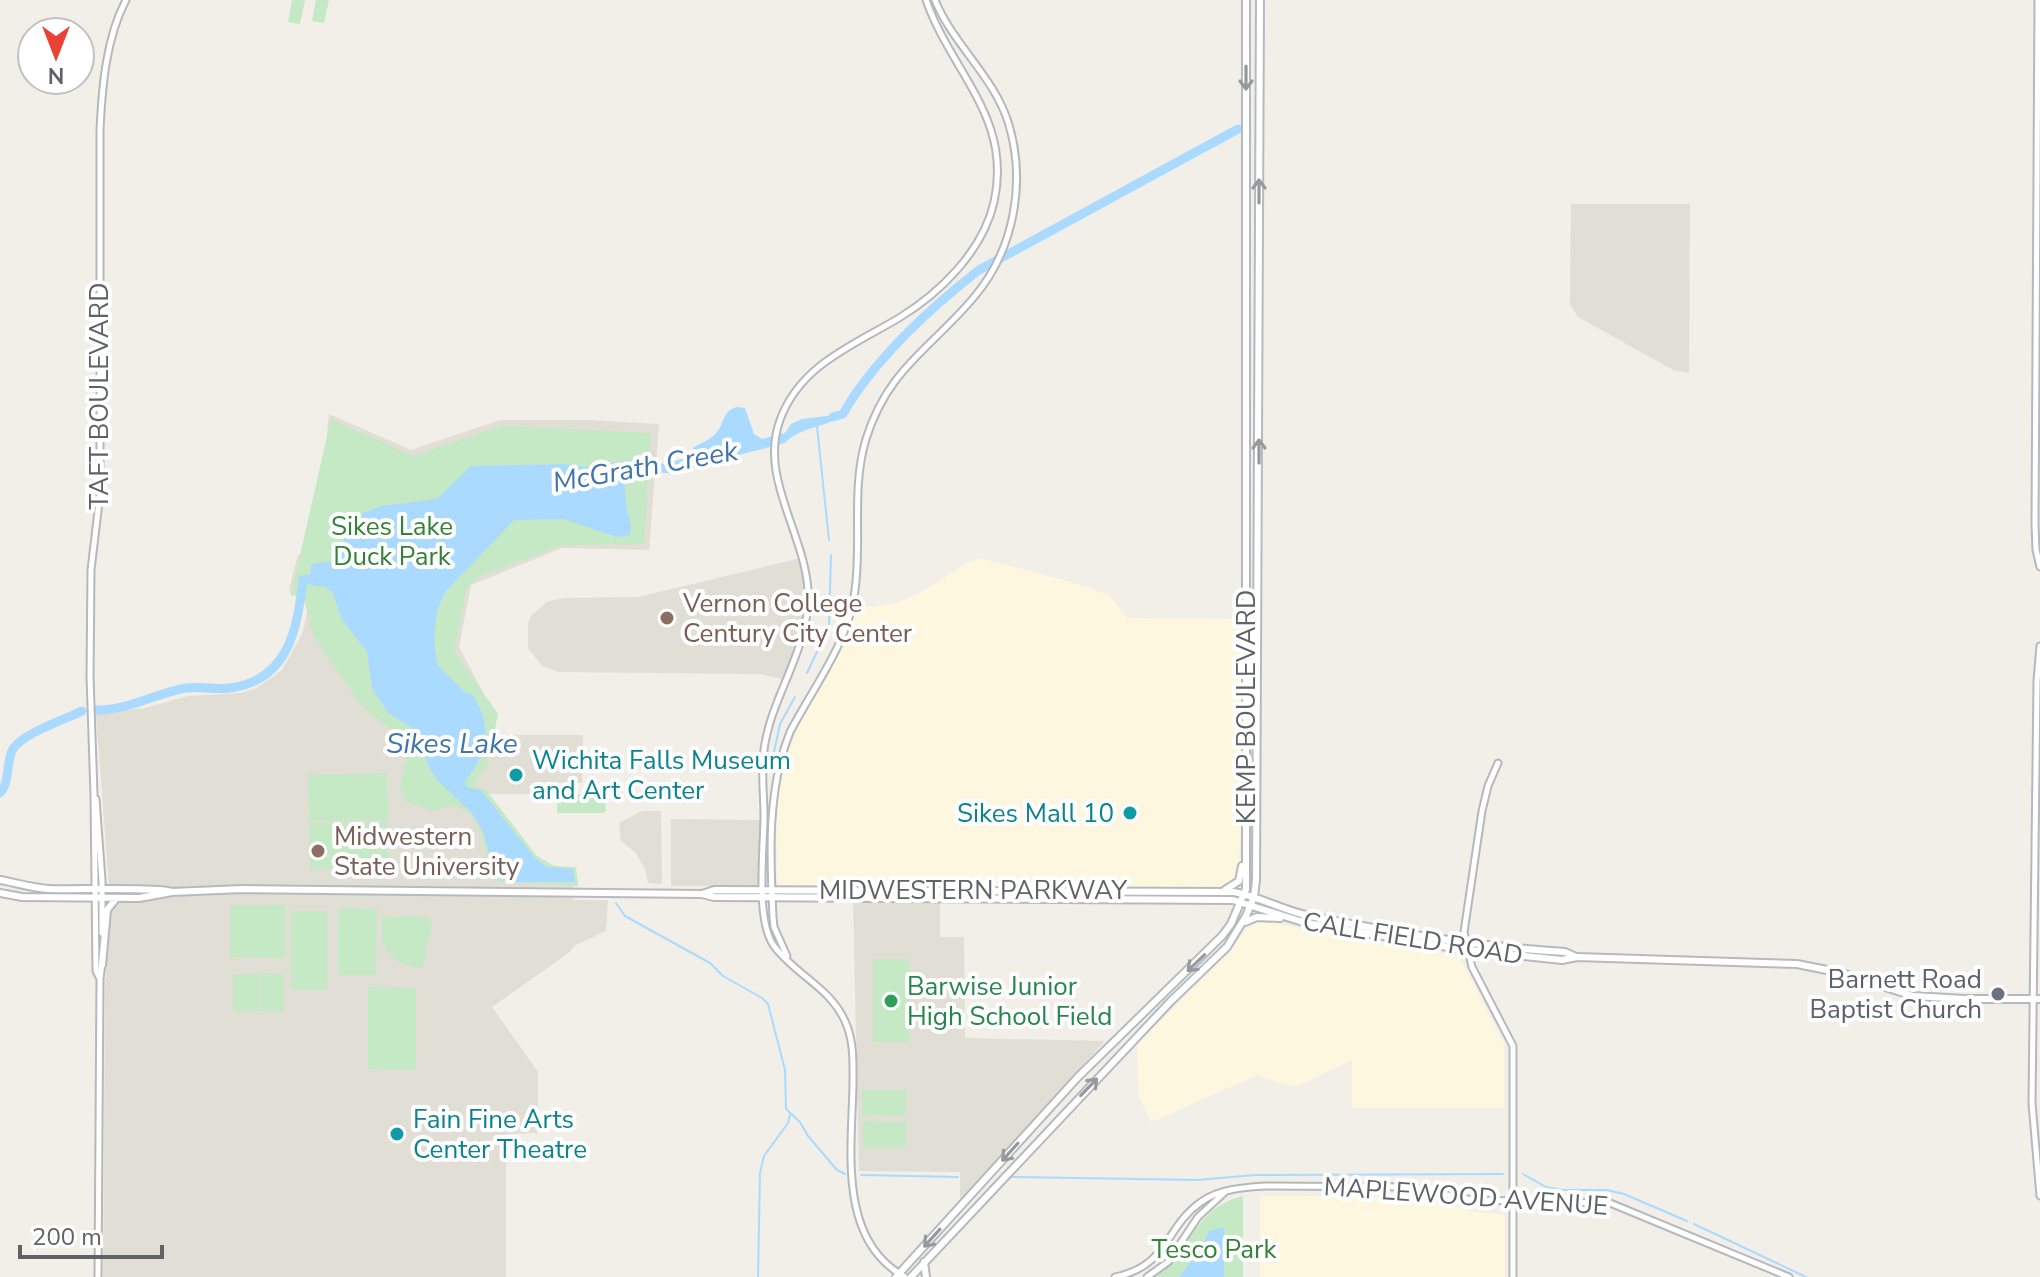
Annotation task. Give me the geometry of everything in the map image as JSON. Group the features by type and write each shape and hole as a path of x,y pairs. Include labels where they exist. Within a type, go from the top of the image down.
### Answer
{"main road":[{"name":"KEMP BOULEVARD","path":"900,1276 1056,1102 1222,936 1243,898 1246,0"},
{"name":"KEMP BOULEVARD","path":"911,1277 1171,1001 1222,953 1242,924 1252,900 1256,869 1260,0"},
{"path":"1246,322 1259,322"},
{"path":"1247,404 1259,404"},
{"path":"1212,891 1227,890 1238,883 1245,851"},
{"name":"MIDWESTERN PARKWAY","path":"0,880 120,898 242,889 627,894 702,894 714,890 768,894 1243,898"},
{"name":"MIDWESTERN PARKWAY","path":"0,893 22,897 166,889 172,892"},
{"name":"MIDWESTERN PARKWAY","path":"1036,895 1212,891 1243,898"},
{"path":"102,965 107,910 112,902 120,898"},
{"path":"1243,898 1252,900"},
{"name":"CALL FIELD ROAD","path":"1252,900 1288,918 1562,960 1577,957 1797,964 1842,973 1913,996 2037,999"},
{"name":"CALL FIELD ROAD","path":"1252,900 1362,929"},
{"path":"1242,924 1257,917 1288,918"},
{"path":"1056,1102 1066,1111"},
{"path":"948,1220 956,1227"},
{"path":"924,1262 926,1277"}],"street":[{"name":"TAFT BOULEVARD","path":"98,1277 102,965 98,809 94,794 90,677 90,589 100,494 101,115 111,44 126,0"},
{"path":"900,1276 873,1249 852,1190 853,1060 847,1024 824,990 790,961 774,927 768,894 763,750 772,718 798,655 808,604 803,552 777,481 776,432 794,391 807,376 817,366 902,316 946,280 979,240 992,209 998,167 993,132 981,101 946,45 926,0"},
{"path":"768,894 774,792 784,747 839,644 853,606 857,568 856,499 859,467 868,433 884,397 905,367 974,298 994,268 1011,226 1017,187 1009,126 993,90 948,25 935,0"},
{"path":"2038,0 2035,524 2040,567"},
{"path":"2040,646 2037,681 2037,999 2032,1103 2040,1196"},
{"path":"1498,763 1482,811 1465,915 1465,946 1477,979 1513,1046 1513,1277"},
{"name":"TAFT BOULEVARD","path":"99,894 96,971 100,979"},
{"name":"MAPLEWOOD AVENUE","path":"1115,1277 1148,1264 1198,1204 1208,1197 1267,1186 1409,1187 1472,1200 1610,1203 1789,1277"},
{"path":"1147,1277 1168,1262 1198,1217 1225,1192"}],"shaded area":[{"path":"1571,204 1690,204 1689,373 1673,370 1578,317 1570,304"},
{"name":"Midwestern State University","path":"329,414 411,450 500,420 659,424 649,550 562,548 471,585 459,647 495,715 491,735 583,735 582,783 554,783 543,794 489,794 535,858 548,866 574,870 573,900 608,900 606,931 574,946 570,952 492,1007 538,1072 538,1133 506,1134 506,1277 103,1277 105,992 109,914 114,902 109,888 96,713 145,708 188,696 241,693 257,688 282,670 302,634 307,613 304,598 291,595 289,589 298,555 315,551"},
{"path":"980,558 1085,586 1110,596 1127,618 1242,619 1241,834 1238,877 1234,883 1223,887 1096,889 777,885 776,818 783,763 810,702 838,655 857,606 896,603 918,594"},
{"name":"Vernon College Century City Center","path":"797,559 802,563 805,611 799,644 786,680 760,674 558,672 542,666 528,648 531,616 547,602 563,598 638,597"},
{"path":"642,811 661,811 662,884 648,883 645,869 636,853 621,841 619,823"},
{"path":"671,819 761,820 760,886 671,886"},
{"path":"853,902 940,903 940,937 964,937 965,1038 1105,1041 960,1202 960,1172 859,1171"},
{"path":"1261,921 1459,956 1504,1044 1504,1108 1352,1108 1352,1060 1295,1087 1257,1075 1151,1122 1138,1094 1137,1044 1229,953 1247,928"},
{"path":"1260,1196 1408,1197 1505,1215 1505,1277 1260,1277"}],"green space":[{"path":"292,0 305,0 300,24 288,22"},
{"path":"316,0 329,0 324,23 312,21"},
{"name":"Sikes Lake Duck Park","path":"331,419 413,456 502,426 651,433 644,544 562,545 480,576 466,589 454,651 498,714 488,763 473,786 486,790 536,855 554,866 576,867 578,886 494,881 483,841 471,816 462,809 451,807 436,811 405,802 400,785 408,752 403,738 363,708 314,637 304,598 291,595"},
{"path":"387,773 388,820 309,821 308,775"},
{"path":"557,794 604,794 606,811 557,813"},
{"path":"387,822 388,867 310,869 309,823"},
{"path":"231,905 285,905 285,958 230,957"},
{"path":"338,908 377,909 376,975 338,975"},
{"path":"291,911 327,911 327,990 291,990"},
{"path":"382,917 429,918 432,925 422,968 394,959 382,938"},
{"name":"Barwise Junior High School Field","path":"873,959 909,959 909,1042 873,1042"},
{"path":"260,973 284,974 284,1011 260,1011"},
{"path":"233,974 259,974 259,1011 233,1011"},
{"path":"368,987 416,988 416,1070 368,1069"},
{"path":"862,1090 906,1090 906,1116 862,1115"},
{"path":"863,1121 906,1122 906,1147 863,1147"},
{"name":"Tesco Park","path":"1243,1196 1243,1277 1154,1277 1167,1267 1212,1211"}],"water":[{"name":"Sikes Lake","path":"737,407 745,408 754,434 762,439 785,433 791,424 802,419 843,414 798,433 785,443 703,464 679,474 637,471 624,476 630,535 616,537 564,519 514,520 446,591 437,610 434,641 438,666 466,693 473,695 485,729 483,751 464,782 469,788 481,790 535,858 547,867 573,869 575,882 510,882 495,876 483,831 471,812 437,780 428,765 417,731 389,713 378,698 372,688 367,652 341,618 333,593 326,587 310,585 311,564 336,561 350,524 363,513 381,506 437,499 471,466 562,464 588,467 633,460 665,464 692,456 693,448 714,435 726,414"},
{"path":"1224,1227 1224,1277 1179,1277 1200,1250 1197,1245 1204,1243 1209,1231"}],"waterway":[{"name":"McGrath Creek","path":"833,417 843,414 855,394 904,336 979,270 1238,129"},
{"path":"817,426 829,540"},
{"path":"807,673 829,626 831,555"},
{"name":"McGrath Creek","path":"96,710 119,708 186,688 230,688 265,675 277,663 293,634 303,580 320,577"},
{"path":"770,771 780,724 795,697"},
{"name":"McGrath Creek","path":"0,793 16,745 33,733 82,711"},
{"path":"616,903 625,916 710,963 723,976 768,1004 785,1070 786,1109 800,1122 837,1170 845,1174"},
{"path":"758,1277 760,1173 764,1156 788,1123 790,1115"},
{"path":"1012,1177 1198,1180 1255,1175 1503,1174"},
{"path":"1523,1174 1546,1187 1607,1190 1624,1194 1687,1221"},
{"path":"861,1175 958,1177"},
{"path":"1694,1224 1806,1277"}],"place":[{"name":"Vernon College Century City Center","path":"667,618"},
{"name":"Wichita Falls Museum and Art Center","path":"516,775"},
{"name":"Sikes Mall 10","path":"1130,813"},
{"name":"Midwestern State University","path":"318,851"},
{"name":"Barnett Road Baptist Church","path":"1998,994"},
{"name":"Barwise Junior High School Field","path":"891,1001"},
{"name":"Fain Fine Arts Center Theatre","path":"397,1134"}]}
